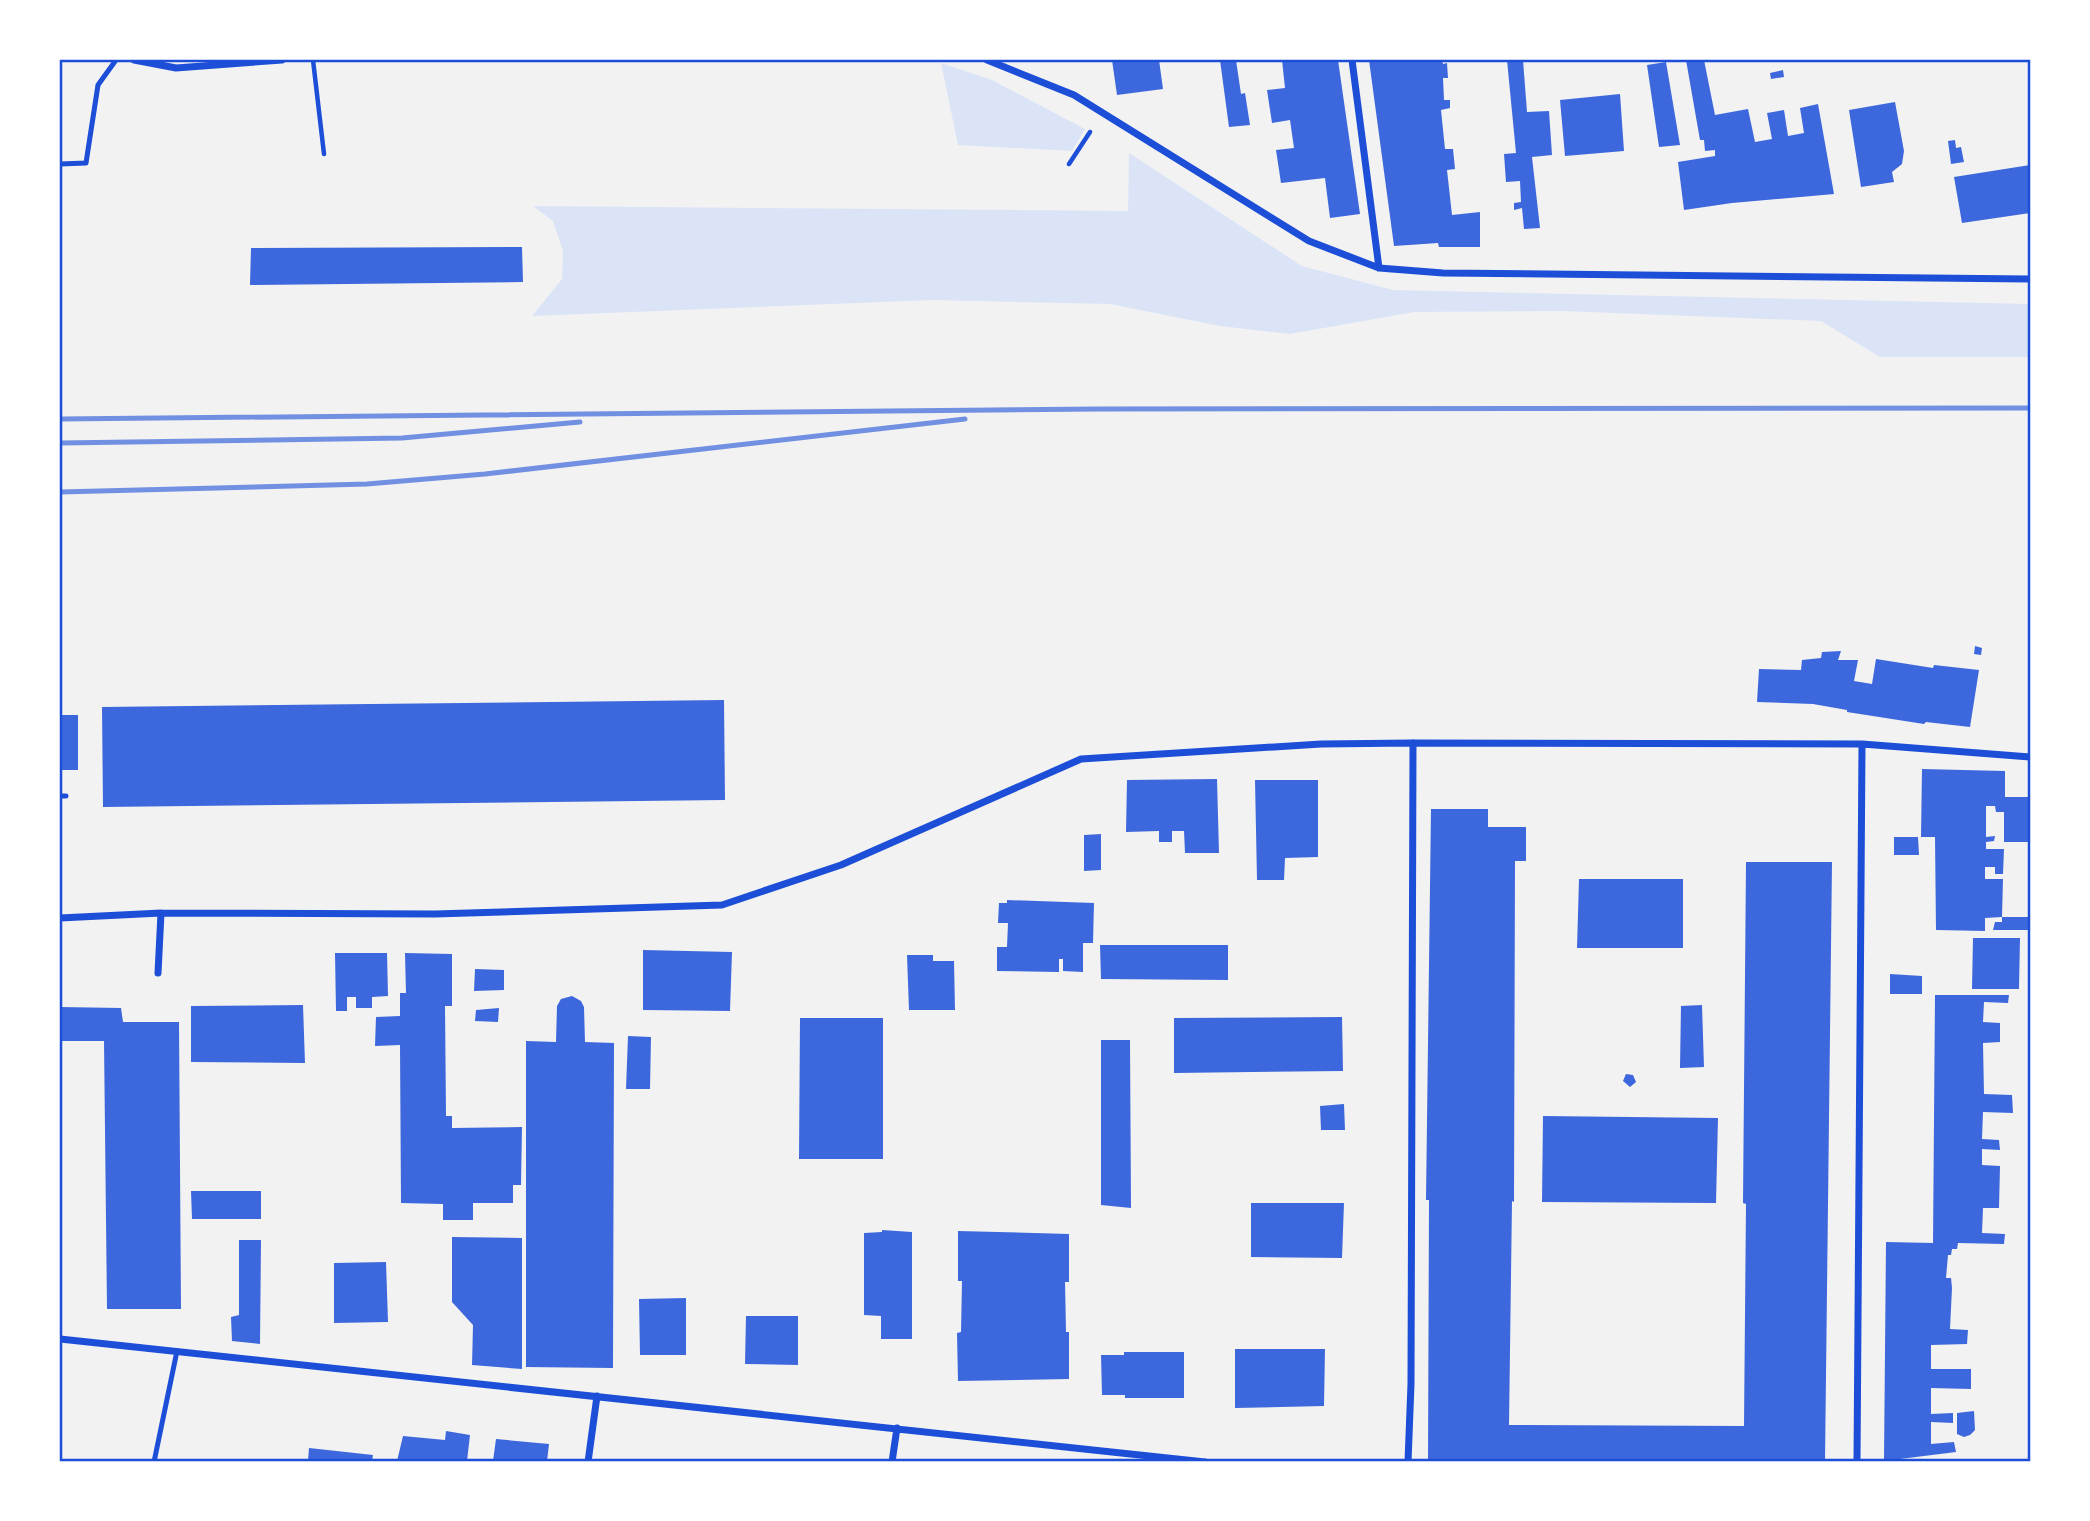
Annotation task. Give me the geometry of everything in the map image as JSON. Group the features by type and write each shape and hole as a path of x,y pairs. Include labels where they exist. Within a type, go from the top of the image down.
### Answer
{"street":[{"path":"134,60 176,68 282,60"},
{"path":"987,60 1074,95 1309,241 1379,268 1443,273 2031,279"},
{"path":"1352,60 1379,268"},
{"path":"1408,1461 1412,1384 1413,743"},
{"path":"60,918 161,913 435,915 722,905 841,865 1081,759 1321,744 1413,743 1862,744 2031,757"},
{"path":"1857,1461 1862,744"},
{"path":"158,972 161,913"},
{"path":"60,1339 1205,1461"},
{"path":"587,1461 597,1396"},
{"path":"892,1461 897,1428"}],"lane":[{"path":"60,164 86,163 98,85 116,60"},
{"path":"155,1461 177,1351"}],"path":[{"path":"313,60 324,154"},
{"path":"1069,164 1089,134"}],"shaded area":[{"path":"941,63 992,80 1085,129 1072,151 958,145"},
{"path":"1129,153 1302,266 1393,290 2030,304 2030,357 1880,357 1821,321 1562,311 1414,312 1290,334 1220,326 1110,304 933,300 532,316 562,279 563,251 553,221 533,206 1128,211"}],"building":[{"path":"1112,60 1159,60 1163,89 1117,95"},
{"path":"1220,60 1236,60 1241,94 1245,93 1250,125 1229,127"},
{"path":"1282,60 1338,60 1360,214 1330,218 1325,178 1281,183 1276,150 1294,148 1290,120 1272,123 1267,90 1285,88"},
{"path":"1369,60 1442,60 1443,64 1447,63 1448,78 1443,78 1444,100 1450,100 1450,108 1441,110 1445,149 1453,149 1455,169 1447,170 1452,215 1480,212 1480,247 1439,247 1438,243 1394,246"},
{"path":"1507,60 1523,60 1527,112 1549,111 1552,155 1532,157 1540,228 1524,229 1522,208 1514,210 1514,203 1521,202 1520,181 1506,182 1504,154 1516,153"},
{"path":"1686,60 1704,60 1715,115 1748,109 1755,142 1772,139 1767,113 1784,110 1788,136 1804,133 1800,108 1818,104 1834,194 1684,210 1678,162 1715,156 1715,150 1705,151 1704,140 1700,140"},
{"path":"1666,62 1680,145 1659,147 1647,65"},
{"path":"1783,70 1784,77 1771,79 1770,73"},
{"path":"1620,94 1624,151 1565,156 1560,100"},
{"path":"1895,102 1904,151 1902,164 1892,172 1894,182 1861,187 1849,110"},
{"path":"1955,140 1956,148 1961,147 1964,162 1951,164 1948,141"},
{"path":"2030,165 2030,213 1962,223 1954,177"},
{"path":"522,247 523,282 250,285 251,248"},
{"path":"1975,646 1982,648 1981,655 1974,654"},
{"path":"1841,651 1838,660 1858,660 1854,681 1872,684 1876,659 1933,668 1934,665 1979,670 1970,727 1926,722 1924,724 1813,704 1757,702 1759,669 1801,670 1802,660 1821,658 1822,652"},
{"path":"724,700 725,800 103,807 102,707"},
{"path":"60,715 78,715 78,770 60,770"},
{"path":"1922,769 2005,771 2005,797 2030,797 2030,842 2004,842 2004,812 1996,812 1995,806 1986,806 1986,837 1995,836 1994,841 1986,842 1986,849 2004,849 2003,874 1995,874 1995,867 1985,867 1985,879 2003,879 2002,917 1985,918 1985,931 1936,930 1935,837 1921,837"},
{"path":"1217,779 1219,853 1185,853 1184,831 1172,831 1172,842 1159,842 1159,831 1126,832 1127,780"},
{"path":"1255,780 1318,780 1318,857 1285,858 1284,880 1257,880"},
{"path":"1431,809 1488,809 1488,827 1526,827 1526,861 1515,861 1514,1202 1512,1201 1509,1425 1744,1426 1746,862 1832,862 1825,1461 1428,1461 1429,1200 1426,1200"},
{"path":"1101,834 1101,870 1084,871 1084,835"},
{"path":"1894,837 1918,837 1919,855 1894,855"},
{"path":"1579,879 1683,879 1683,948 1577,948"},
{"path":"1007,900 1094,903 1093,943 1083,943 1083,972 1063,971 1063,959 1059,959 1059,972 997,971 997,947 1007,947 1008,923 998,923 999,903 1007,903"},
{"path":"2002,917 2030,917 2030,930 1993,930 1995,922 2002,922"},
{"path":"1973,938 2020,938 2019,989 1972,989"},
{"path":"1100,945 1228,945 1228,980 1101,979"},
{"path":"643,950 732,952 730,1011 643,1010"},
{"path":"335,953 387,953 388,996 372,997 372,1008 356,1008 356,997 347,997 347,1011 336,1011"},
{"path":"405,953 452,954 452,1006 445,1006 446,1116 452,1116 452,1128 522,1127 521,1185 513,1185 513,1203 473,1203 473,1220 443,1220 443,1204 401,1203 400,1045 375,1046 376,1017 400,1016 400,993 406,993"},
{"path":"907,955 933,955 933,961 954,961 955,1010 909,1010"},
{"path":"475,969 504,970 504,990 474,991"},
{"path":"1890,974 1922,976 1922,994 1890,994"},
{"path":"1935,995 2009,995 2008,1003 1984,1002 1983,1022 2000,1023 2000,1042 1983,1043 1984,1094 2012,1095 2013,1113 1983,1112 1982,1139 1999,1140 2000,1150 1982,1149 1982,1165 2000,1166 1999,1208 1983,1208 1982,1233 2005,1234 2004,1244 1958,1243 1957,1249 1952,1249 1951,1255 1948,1255 1946,1278 1951,1278 1952,1288 1950,1329 1968,1330 1967,1344 1931,1345 1931,1369 1971,1369 1971,1389 1931,1388 1931,1414 1953,1413 1953,1423 1931,1422 1931,1444 1954,1442 1956,1452 1884,1461 1886,1242 1933,1243"},
{"path":"572,996 581,1001 584,1007 585,1042 614,1043 613,1368 526,1367 526,1041 556,1042 557,1006 561,999"},
{"path":"303,1005 305,1063 191,1062 191,1006"},
{"path":"1702,1005 1704,1067 1680,1068 1681,1006"},
{"path":"60,1007 121,1008 123,1022 179,1022 181,1309 107,1309 104,1041 60,1041"},
{"path":"499,1008 498,1022 475,1021 476,1010"},
{"path":"1342,1017 1343,1071 1174,1073 1174,1018"},
{"path":"800,1018 883,1018 883,1159 799,1159"},
{"path":"628,1036 651,1037 650,1089 626,1089"},
{"path":"1101,1040 1130,1040 1131,1208 1101,1205"},
{"path":"1626,1074 1633,1075 1636,1082 1630,1087 1623,1081"},
{"path":"1344,1104 1345,1130 1321,1130 1320,1106"},
{"path":"1543,1116 1718,1118 1716,1203 1542,1202"},
{"path":"62,1158 62,1287 60,1287"},
{"path":"191,1191 261,1191 261,1219 192,1219"},
{"path":"1251,1203 1344,1203 1342,1258 1251,1257"},
{"path":"882,1230 912,1232 912,1339 881,1339 881,1316 864,1315 864,1233"},
{"path":"958,1231 1069,1234 1069,1282 1065,1282 1069,1379 958,1381 957,1333 961,1332 962,1281 958,1281"},
{"path":"452,1237 522,1238 522,1369 472,1365 473,1325 452,1302"},
{"path":"239,1240 261,1240 260,1344 232,1341 231,1317 239,1315"},
{"path":"386,1262 388,1322 334,1323 334,1263"},
{"path":"686,1298 686,1355 640,1355 639,1299"},
{"path":"746,1316 798,1316 798,1365 745,1364"},
{"path":"1235,1349 1325,1349 1324,1406 1235,1408"},
{"path":"1124,1352 1184,1352 1184,1398 1125,1398 1125,1395 1102,1395 1101,1355 1124,1355"},
{"path":"1974,1411 1975,1430 1964,1437 1957,1434 1957,1413"},
{"path":"446,1431 470,1435 467,1461 397,1461 403,1436 445,1440"},
{"path":"496,1439 549,1444 547,1461 493,1461"},
{"path":"309,1448 373,1455 372,1461 308,1461"}],"railway":[{"path":"60,419 1098,409 2030,408"},
{"path":"60,492 367,484 485,474 965,419"},
{"path":"60,443 402,438 580,422"}]}
